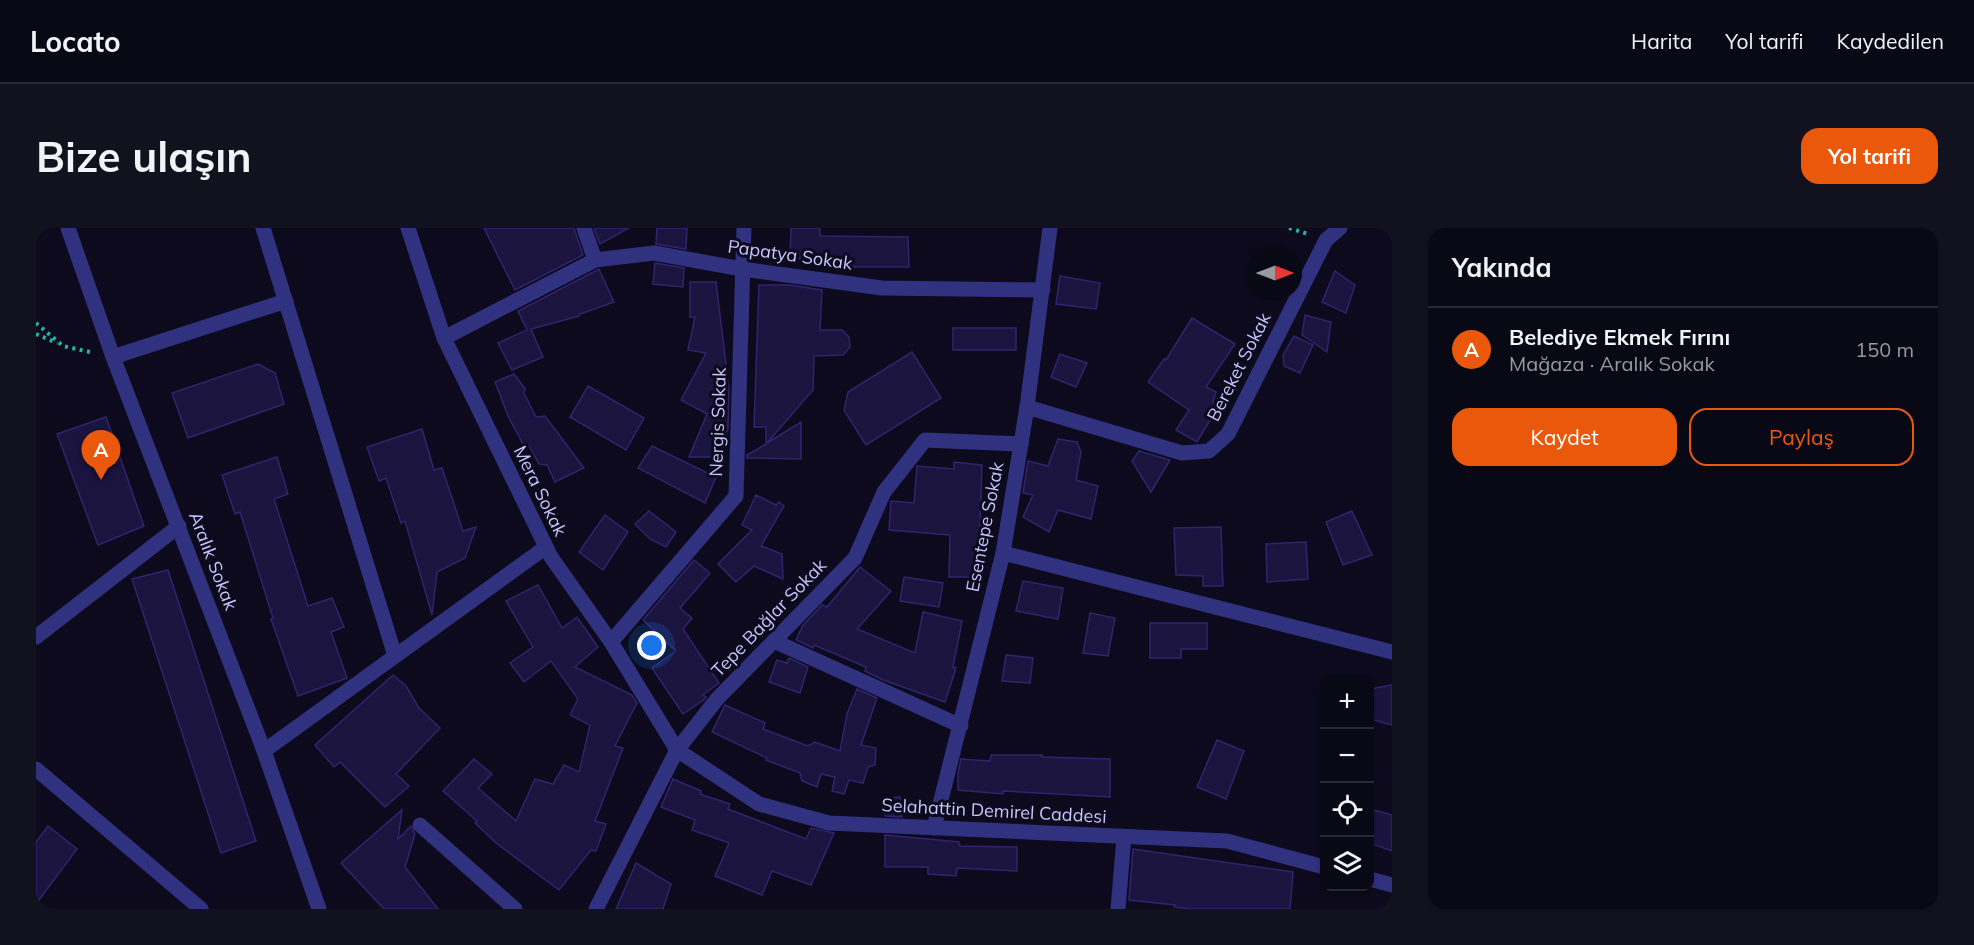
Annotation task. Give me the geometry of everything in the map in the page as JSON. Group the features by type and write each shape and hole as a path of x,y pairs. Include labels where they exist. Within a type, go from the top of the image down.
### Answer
{"street":[{"name":"Aralık Sokak","path":"68,228 113,357 264,751 319,909"},
{"path":"263,228 395,656"},
{"name":"Mera Sokak","path":"408,228 444,338 551,557 610,642 677,750"},
{"path":"584,228 595,260"},
{"name":"Nergis Sokak","path":"610,642 736,496 744,228"},
{"name":"Esentepe Sokak","path":"934,828 1002,553 1027,407 1050,228"},
{"name":"Bereket Sokak","path":"1027,407 1182,453 1209,451 1228,434 1326,240 1340,228"},
{"name":"Papatya Sokak","path":"444,338 595,260 654,253 742,269 882,288 1043,290"},
{"path":"113,357 286,301"},
{"name":"Tepe Bağlar Sokak","path":"596,909 677,750 717,699 855,558 884,492 925,440 1021,444"},
{"path":"36,637 179,526"},
{"path":"264,751 546,547"},
{"path":"1002,553 1392,652"},
{"path":"774,641 961,726"},
{"name":"Selahattin Demirel Caddesi","path":"677,750 759,804 829,823 1227,841 1320,866"},
{"path":"36,770 201,909"},
{"path":"420,825 515,909"},
{"path":"1118,909 1124,837"},
{"path":"1374,880 1392,885"}],"path":[{"path":"36,323 63,346"},
{"path":"36,334 63,346 113,357"}],"building":[{"path":"484,228 574,228 583,255 515,290"},
{"path":"594,228 629,228 600,244"},
{"path":"657,228 687,228 686,249 656,244"},
{"path":"791,228 820,228 820,236 908,237 909,267 849,267 790,257"},
{"path":"655,263 684,268 683,287 653,284"},
{"path":"599,269 614,302 579,316 531,329 543,357 512,370 498,343 527,330 518,311"},
{"path":"1335,271 1355,285 1346,313 1322,302"},
{"path":"1060,276 1100,283 1096,309 1056,304"},
{"path":"690,282 716,282 729,389 728,429 716,457 689,457 707,414 681,400 706,353 688,350 695,317 690,317"},
{"path":"759,285 790,285 822,290 820,330 842,330 849,337 850,347 843,355 814,356 813,390 767,443 801,422 801,459 747,458 747,455 766,444 766,427 754,427"},
{"path":"1305,315 1331,322 1327,352 1302,335"},
{"path":"1192,318 1235,344 1206,387 1216,392 1213,402 1218,407 1197,442 1176,430 1189,410 1148,382 1164,359 1166,360"},
{"path":"953,328 1016,328 1016,350 953,350"},
{"path":"1294,336 1313,345 1300,373 1284,366 1283,355"},
{"path":"912,352 941,398 866,445 844,410 848,392"},
{"path":"1060,354 1087,363 1076,387 1051,377"},
{"path":"258,364 275,373 284,404 188,438 172,393"},
{"path":"514,374 525,389 524,393 536,417 545,416 584,468 555,482 547,465 539,464 529,446 525,448 508,416 495,382"},
{"path":"588,386 644,418 626,450 570,417"},
{"path":"106,417 144,526 98,545 57,434"},
{"path":"422,429 434,470 442,468 463,531 476,527 465,558 437,572 432,615 405,521 401,523 386,478 379,481 367,447"},
{"path":"1058,439 1077,442 1081,452 1076,480 1098,486 1091,519 1058,510 1049,532 1023,517 1033,495 1023,493 1028,461 1048,466"},
{"path":"652,446 716,477 705,503 638,468"},
{"path":"1139,451 1170,460 1151,492 1132,461"},
{"path":"277,457 288,494 274,499 308,606 332,598 344,627 331,632 347,678 298,696 271,619 273,618 240,512 235,514 222,475"},
{"path":"954,462 982,465 979,554 975,577 949,577 950,535 889,530 891,501 914,503 917,466 954,469"},
{"path":"756,495 776,505 779,502 784,506 761,546 782,554 783,579 754,566 736,582 718,564 752,530 742,525"},
{"path":"649,511 676,532 666,547 650,539 635,524"},
{"path":"1352,511 1372,555 1343,565 1326,522"},
{"path":"605,515 628,532 603,570 579,552"},
{"path":"1221,527 1223,586 1203,586 1203,576 1176,575 1174,528"},
{"path":"1306,542 1308,579 1267,582 1266,544"},
{"path":"694,560 710,573 680,608 692,618 683,629 719,683 703,695 705,699 683,714 652,668 676,651 643,620"},
{"path":"860,567 891,591 857,629 915,653 923,612 962,621 953,667 956,668 945,702 883,680 865,671 866,667 814,645 813,648 796,640 803,625 822,605 827,607"},
{"path":"168,570 256,841 221,853 132,579"},
{"path":"904,577 943,583 939,607 900,601"},
{"path":"1023,581 1063,588 1058,619 1016,611"},
{"path":"538,585 562,628 577,617 598,647 575,667 632,695 637,703 615,746 623,748 595,821 606,824 596,851 591,850 559,890 496,843 475,823 477,821 443,791 474,759 492,774 478,788 516,821 535,779 553,784 564,765 579,772 590,725 570,715 578,699 551,661 524,682 510,663 533,647 506,601"},
{"path":"1090,613 1115,618 1108,656 1083,653"},
{"path":"1150,623 1207,623 1207,649 1181,649 1181,658 1150,658"},
{"path":"1006,655 1033,658 1030,683 1002,681"},
{"path":"789,658 808,667 800,693 769,682 777,660 787,663"},
{"path":"393,675 406,686 419,708 440,728 396,774 409,786 385,807 340,762 334,767 315,745"},
{"path":"1392,685 1392,725 1374,720 1374,688"},
{"path":"857,689 877,698 861,745 876,748 875,765 868,767 863,783 849,780 844,794 832,791 835,777 821,774 817,787 802,781 800,773 766,760 767,758 712,732 725,705 765,723 763,729 808,746 815,742 840,751 847,714"},
{"path":"1217,740 1244,751 1226,799 1197,787"},
{"path":"991,755 1110,759 1110,797 1003,791 1003,794 958,790 961,759 990,761"},
{"path":"673,779 701,791 700,794 730,804 728,809 806,839 811,828 834,833 811,885 772,871 762,895 715,876 729,843 692,830 695,820 661,807"},
{"path":"900,797 902,817 885,816 885,798"},
{"path":"402,810 398,839 411,826 415,834 405,867 438,909 384,909 341,863"},
{"path":"1374,810 1392,815 1392,851 1374,844"},
{"path":"48,826 77,849 36,904 36,842"},
{"path":"885,835 959,842 960,846 1017,847 1017,871 957,868 956,876 928,874 928,867 885,867"},
{"path":"1133,849 1293,872 1290,909 1191,909 1129,900"},
{"path":"636,863 671,884 663,909 616,909"}],"place":[{"name":"Belediye Ekmek Fırını","path":"101,480"}]}
